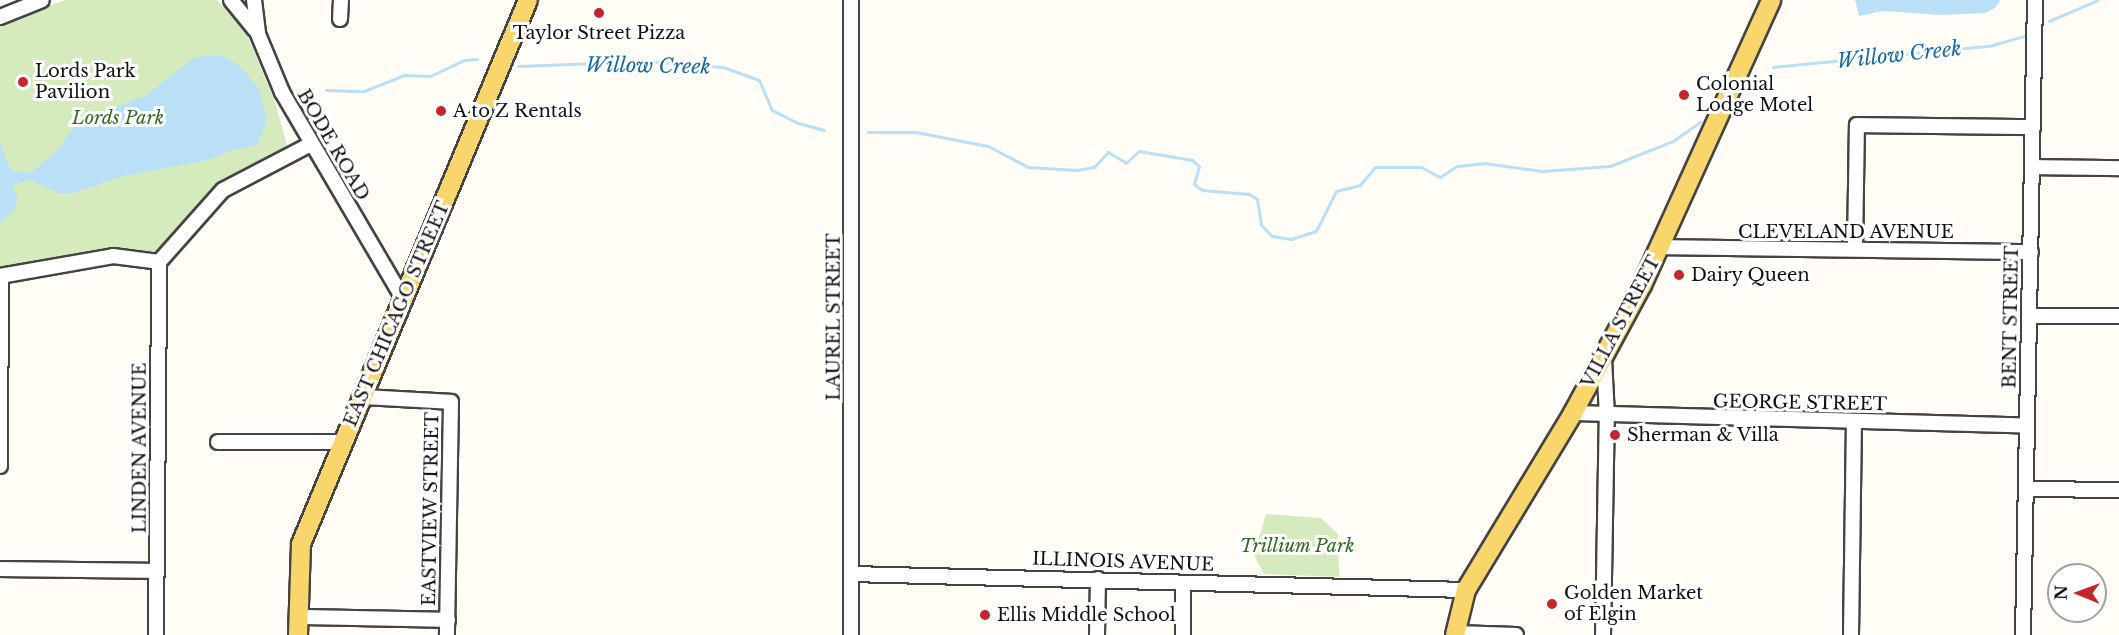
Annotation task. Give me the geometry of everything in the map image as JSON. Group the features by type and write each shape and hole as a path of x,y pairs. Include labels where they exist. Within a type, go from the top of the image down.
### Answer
{"main road":[{"name":"EAST CHICAGO STREET","path":"298,626 300,549 528,0"},
{"name":"VILLA STREET","path":"1455,634 1466,590 1573,413 1661,247 1771,0"}],"street":[{"path":"0,17 42,0"},
{"path":"231,0 258,34"},
{"name":"BODE ROAD","path":"254,0 258,34 272,70 311,144 403,298"},
{"path":"340,0 340,19"},
{"name":"LAUREL STREET","path":"850,0 851,635"},
{"name":"BENT STREET","path":"2023,635 2035,0"},
{"path":"1856,249 1857,125 2033,127"},
{"path":"0,466 0,276 113,256 159,262 223,190 311,144"},
{"path":"2032,167 2119,168"},
{"name":"CLEVELAND AVENUE","path":"1661,247 2031,252"},
{"name":"LINDEN AVENUE","path":"156,635 159,262"},
{"path":"2029,316 2119,316"},
{"path":"1603,635 1607,416 1604,358"},
{"name":"EASTVIEW STREET","path":"362,397 451,402 447,635"},
{"name":"GEORGE STREET","path":"1573,413 1607,416 2027,426"},
{"path":"1851,635 1854,422"},
{"path":"218,442 343,442"},
{"path":"2026,489 2119,490"},
{"path":"0,569 157,571"},
{"name":"ILLINOIS AVENUE","path":"851,574 1466,590"},
{"path":"1097,635 1098,579"},
{"path":"1183,583 1183,635"},
{"path":"298,626 448,620"},
{"path":"1455,634 1516,635"}],"green space":[{"name":"Lords Park","path":"65,0 217,0 245,29 275,102 287,145 278,154 216,187 155,253 116,250 9,269 0,267 0,24"},
{"name":"Trillium Park","path":"1266,514 1321,518 1338,534 1339,577 1264,574 1254,555"}],"water":[{"path":"1855,0 2000,0 1995,8 1985,13 1941,15 1883,11 1859,16"},
{"path":"205,55 223,56 239,65 259,89 267,120 257,145 232,150 208,160 123,176 74,193 58,193 31,180 20,182 12,187 18,197 14,210 0,223 0,143 11,171 30,173 57,151 77,122 147,95 192,59"}],"waterway":[{"name":"Willow Creek","path":"2049,21 2098,0"},
{"name":"Willow Creek","path":"1773,67 1989,46 2024,36"},
{"name":"Willow Creek","path":"326,90 364,91 404,75 430,76 465,60 477,59"},
{"name":"Willow Creek","path":"518,66 647,61 723,67 759,80 772,110 798,123 824,130"},
{"name":"Willow Creek","path":"868,132 916,132 988,146 1028,167 1077,170 1094,167 1108,152 1126,163 1139,151 1192,160 1199,166 1194,184 1202,190 1249,194 1257,199 1261,225 1272,236 1291,239 1316,231 1336,191 1360,185 1375,167 1421,167 1440,177 1457,166 1484,163 1542,171 1610,166 1673,141 1700,122"}],"place":[{"name":"Taylor Street Pizza","path":"599,13"},
{"name":"Lords Park Pavilion","path":"23,82"},
{"name":"Colonial Lodge Motel","path":"1684,95"},
{"name":"A to Z Rentals","path":"441,111"},
{"name":"Dairy Queen","path":"1679,275"},
{"name":"Sherman & Villa","path":"1615,435"},
{"name":"Golden Market of Elgin","path":"1552,604"},
{"name":"Ellis Middle School","path":"985,615"}]}
